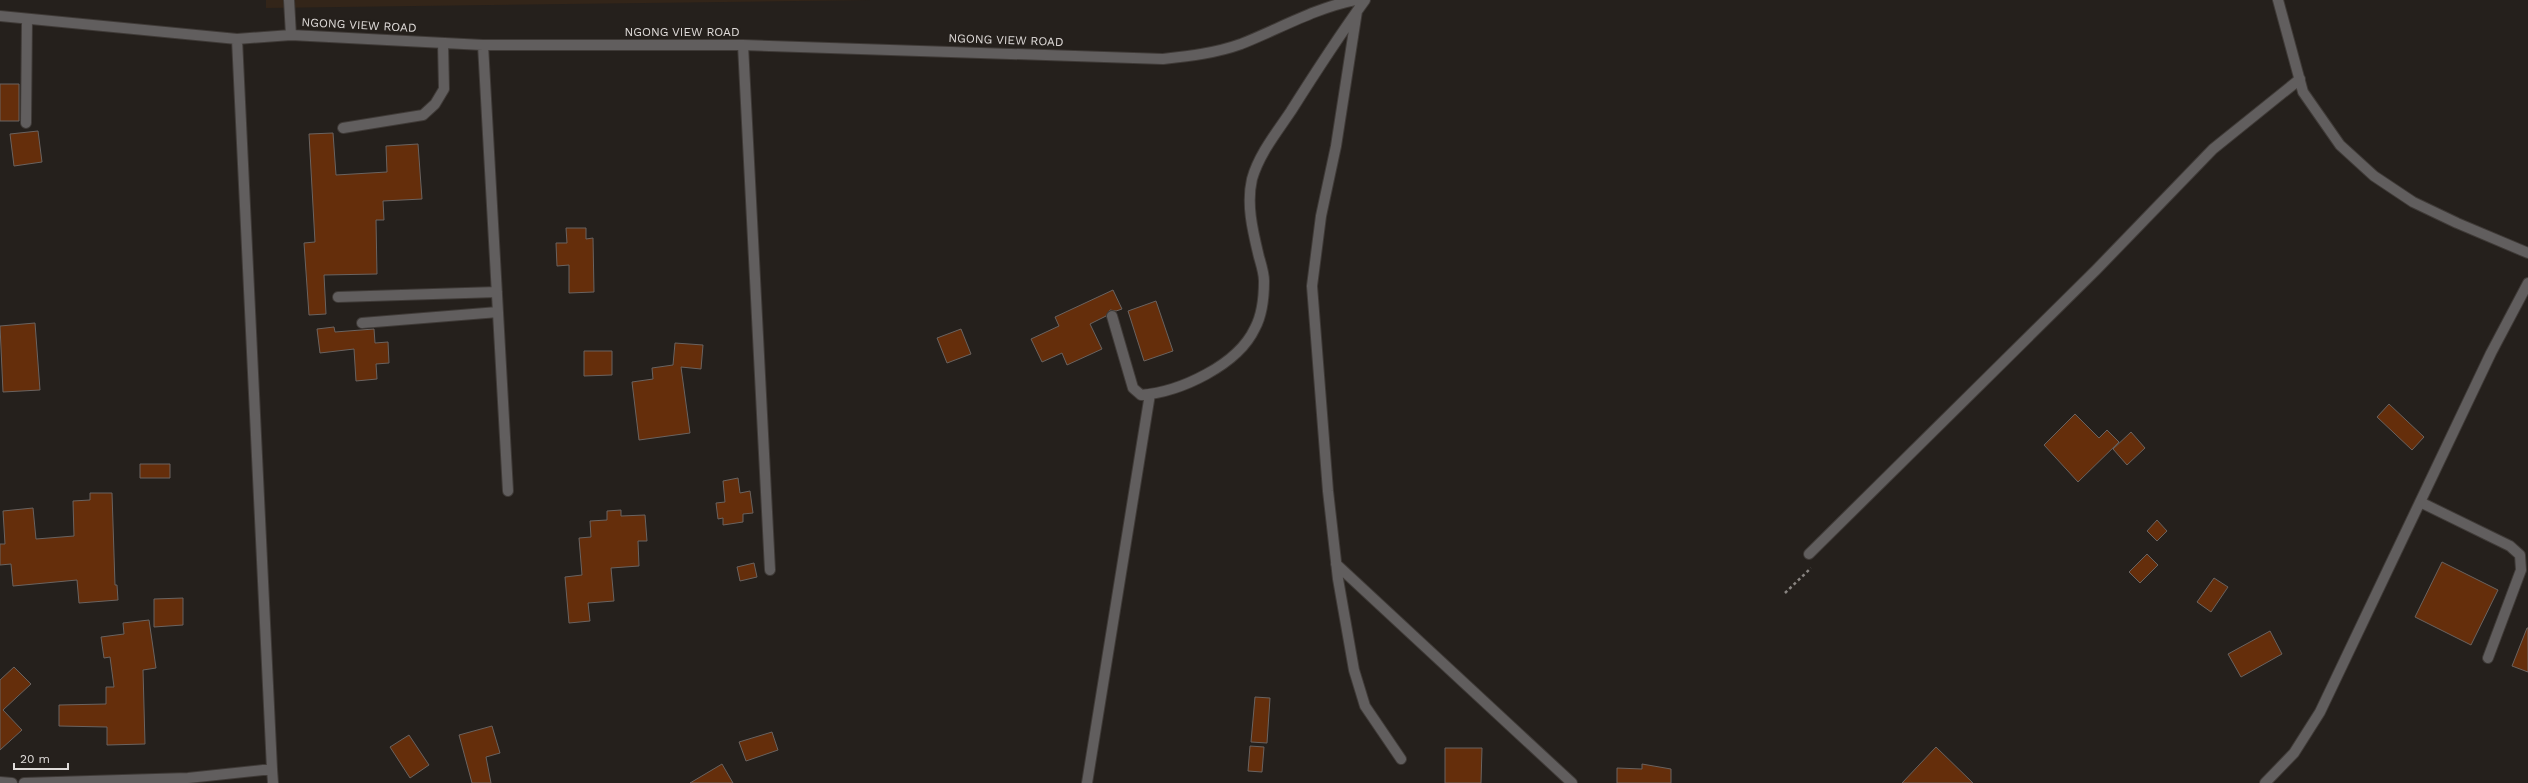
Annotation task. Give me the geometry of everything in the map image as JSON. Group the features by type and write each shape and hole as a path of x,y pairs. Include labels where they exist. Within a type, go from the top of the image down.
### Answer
{"street":[{"path":"289,0 291,35"},
{"name":"NGONG VIEW ROAD","path":"0,16 237,40 291,35 483,45 742,45 1163,59 1202,55 1240,44 1324,9 1355,0"},
{"path":"1112,316 1133,388 1141,395 1150,394 1202,378 1225,362 1246,342 1255,328 1260,314 1264,280 1253,231 1249,199 1253,179 1264,152 1365,0"},
{"path":"2278,0 2303,92 2340,145 2374,176 2414,202 2444,217 2528,253"},
{"path":"1357,11 1336,146 1321,216 1312,286 1328,491 1336,564 1354,670 1365,706 1401,759"},
{"path":"26,123 27,19"},
{"path":"237,40 273,783"},
{"path":"343,128 423,115 435,104 444,89 443,43"},
{"path":"483,45 508,491"},
{"path":"742,45 770,570"},
{"path":"1809,554 2096,270 2213,149 2300,79"},
{"path":"2265,783 2294,753 2320,712 2487,360 2528,283"},
{"path":"338,297 497,292"},
{"path":"362,323 498,312"},
{"path":"1087,783 1150,394"},
{"path":"2420,502 2510,546 2520,555 2521,570 2488,658"},
{"path":"1336,564 1572,783"},
{"path":"24,783 188,778 272,769"},
{"path":"0,782 12,783"}],"shaded area":[{"path":"266,0 871,0 266,8"}],"building":[{"path":"0,84 19,84 19,121 0,121"},
{"path":"38,131 42,162 14,166 10,134"},
{"path":"333,133 336,175 387,172 386,146 418,144 422,199 383,201 384,220 376,220 377,274 324,275 326,314 309,315 304,243 315,242 309,134"},
{"path":"566,228 586,228 586,239 593,238 594,292 569,293 569,265 557,266 556,243 567,243"},
{"path":"1113,290 1122,309 1116,311 1110,310 1106,316 1090,324 1102,349 1067,365 1062,353 1042,362 1031,339 1059,326 1055,317"},
{"path":"1156,301 1173,351 1144,361 1128,311"},
{"path":"35,323 40,390 3,392 0,326"},
{"path":"334,327 335,332 374,329 375,343 388,342 389,363 376,364 377,379 356,381 354,349 320,353 317,329"},
{"path":"961,329 971,354 947,363 937,338"},
{"path":"675,343 703,345 701,369 681,367 690,433 639,440 632,382 653,379 652,368 673,365"},
{"path":"584,351 612,351 612,375 584,376"},
{"path":"2389,404 2424,437 2412,450 2377,417"},
{"path":"2075,414 2099,438 2107,430 2119,442 2078,482 2044,445"},
{"path":"2131,432 2145,448 2127,465 2113,449"},
{"path":"140,464 170,464 170,478 140,478"},
{"path":"738,478 740,493 750,491 753,513 743,514 743,522 723,525 723,518 718,519 716,503 725,502 723,481"},
{"path":"90,493 112,493 115,585 117,585 118,600 79,603 77,580 13,586 11,564 0,565 0,544 5,544 3,511 33,508 36,539 74,536 73,501 90,500"},
{"path":"621,510 621,516 645,515 647,541 638,541 639,566 611,568 614,601 588,603 590,621 569,623 565,577 582,575 579,538 591,537 590,521 607,520 607,511"},
{"path":"2157,520 2167,531 2157,541 2147,531"},
{"path":"2147,554 2158,565 2140,583 2129,572"},
{"path":"2442,562 2498,590 2471,645 2415,617"},
{"path":"754,563 757,577 740,581 737,567"},
{"path":"2214,578 2228,587 2211,612 2197,602"},
{"path":"183,598 183,625 154,627 154,599"},
{"path":"149,620 156,668 143,670 145,744 107,745 107,727 59,726 59,705 106,704 106,687 114,687 110,657 104,658 101,637 124,634 123,623"},
{"path":"2528,628 2528,672 2512,666"},
{"path":"2270,631 2282,654 2241,677 2228,654"},
{"path":"14,667 31,684 3,710 22,730 0,750 0,680"},
{"path":"1255,697 1270,698 1267,743 1251,742"},
{"path":"492,726 500,753 486,757 491,783 472,783 459,735"},
{"path":"772,732 778,750 746,761 739,742"},
{"path":"409,735 429,765 410,778 390,747"},
{"path":"1250,746 1264,747 1262,772 1248,771"},
{"path":"1936,747 1973,783 1902,783"},
{"path":"1445,748 1482,748 1481,783 1445,783"},
{"path":"722,764 733,783 690,783"},
{"path":"1642,764 1671,769 1671,783 1617,783 1617,768 1642,769"}]}
